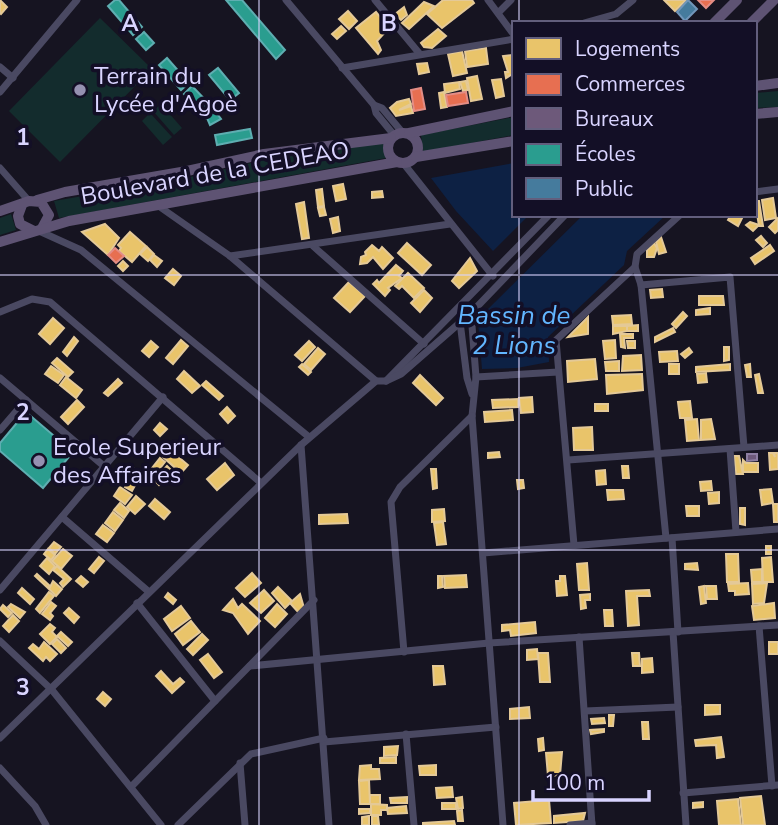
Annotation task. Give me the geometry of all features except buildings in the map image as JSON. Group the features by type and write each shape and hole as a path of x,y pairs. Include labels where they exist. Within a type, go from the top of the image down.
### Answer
{"main road":[{"path":"716,21 737,0"},
{"path":"753,21 774,0"},
{"path":"760,86 778,83"},
{"name":"Boulevard de la CEDEAO","path":"0,211 65,192 187,171 264,154 399,135 512,111"},
{"path":"757,114 778,111"},
{"path":"416,157 418,143 399,135 388,151 400,163 416,157 512,141"},
{"name":"Boulevard de la CEDEAO","path":"0,243 69,221 160,207 230,190 400,163"},
{"path":"29,202 44,204 49,215 38,230 23,227 19,220 29,202"}],"street":[{"path":"0,92 77,0"},
{"path":"286,0 374,105 382,108 399,135"},
{"path":"375,0 419,53"},
{"path":"488,0 512,34"},
{"path":"499,12 511,0"},
{"path":"591,21 616,14 633,0"},
{"path":"342,68 512,37"},
{"path":"0,67 13,78"},
{"path":"400,163 498,281"},
{"path":"0,168 29,202"},
{"path":"757,192 778,189"},
{"path":"160,207 230,256 376,381"},
{"path":"386,381 547,217"},
{"path":"0,738 309,437 376,381 386,381 401,374 471,313 498,281 563,217"},
{"path":"678,217 638,254 635,267 641,285 657,454 669,538 686,825"},
{"path":"230,256 450,224"},
{"path":"38,230 80,250 309,437"},
{"path":"313,246 429,349"},
{"path":"574,545 556,340 635,267"},
{"path":"641,285 730,277 744,447"},
{"path":"0,312 33,299 50,302 261,483"},
{"path":"471,313 476,377 472,416 503,825"},
{"path":"460,322 467,378 473,395"},
{"path":"476,377 558,372"},
{"path":"0,378 105,467"},
{"path":"0,590 163,397"},
{"path":"0,430 26,400"},
{"path":"404,652 391,502 400,487 472,416"},
{"path":"301,445 330,825"},
{"path":"568,460 778,445"},
{"path":"730,449 736,532"},
{"path":"62,517 149,592"},
{"path":"484,553 778,529"},
{"path":"131,787 314,600"},
{"path":"137,603 215,701"},
{"path":"250,666 489,643 778,625"},
{"path":"684,793 775,785 759,626"},
{"path":"570,825 592,824 579,637"},
{"path":"0,642 52,690 161,825"},
{"path":"585,711 678,707"},
{"path":"178,825 240,763 265,748 324,740 496,727"},
{"path":"406,734 414,825"},
{"path":"240,763 245,825"},
{"path":"0,768 35,806 46,825"}],"green space":[{"name":"Terrain du Lycée d'Agoè","path":"100,18 152,69 60,162 9,111"},
{"path":"778,91 778,107 757,108 757,93"},
{"path":"161,104 182,128 174,135 153,111"},
{"path":"150,113 172,137 163,145 142,121"},
{"path":"512,117 512,135 423,152 421,135"},
{"path":"384,142 386,158 59,218 54,201 186,178 264,160"},
{"path":"11,214 16,230 0,235 0,218"}],"water":[{"name":"Bassin de 2 Lions","path":"512,163 512,217 527,217 493,251 456,211 431,178"},
{"name":"Bassin de 2 Lions","path":"581,217 664,217 627,251 624,265 548,337 549,362 517,368 482,369 478,322"}],"place":[{"name":"Terrain du Lycée d'Agoè","path":"80,90"},
{"name":"Ecole Superieur des Affaires","path":"39,461"}]}
